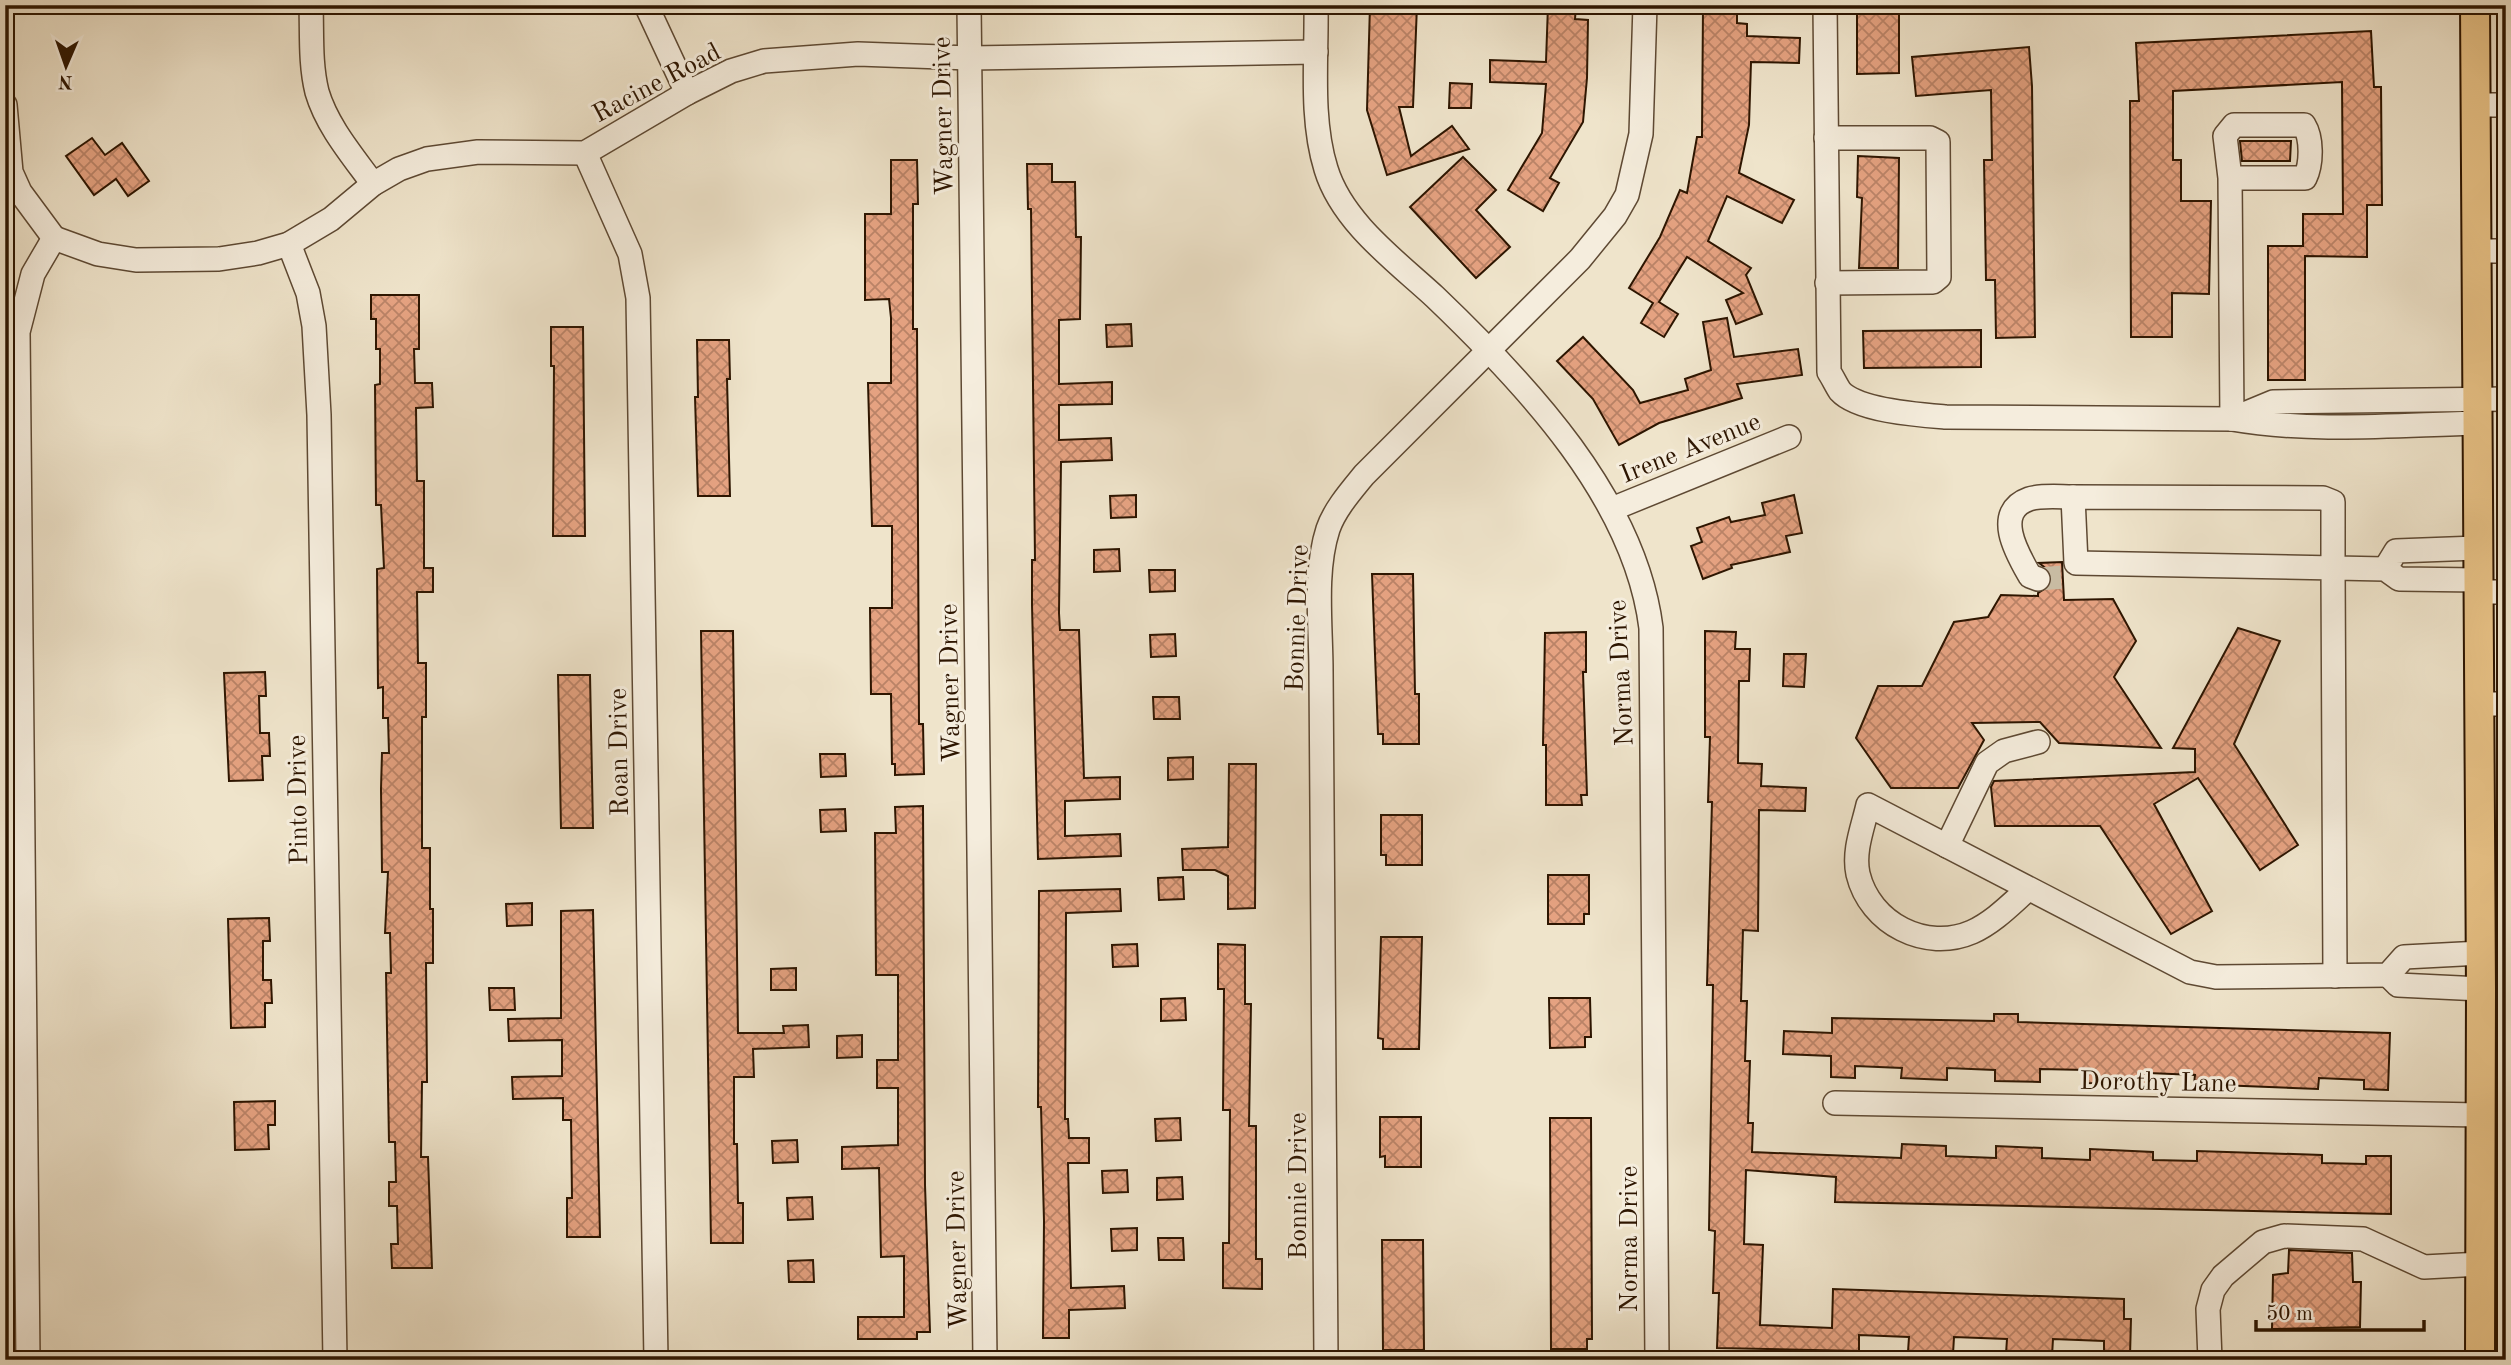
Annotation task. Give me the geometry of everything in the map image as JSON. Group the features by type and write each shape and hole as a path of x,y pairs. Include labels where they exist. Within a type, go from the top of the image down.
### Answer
{"main road":[{"path":"2475,5 2477,548 2478,586 2492,704 2481,953 2480,1360"}],"street":[{"path":"311,5 312,57 317,90 334,128 373,184"},
{"path":"646,5 687,93"},
{"name":"Wagner Drive","path":"969,5 985,1360"},
{"path":"1316,5 1318,133 1326,171 1343,203 1364,231 1489,348 1601,236 1627,195 1641,134 1645,5"},
{"path":"1825,5 1829,372 1842,393 1864,403 1904,413 1946,418 2232,419 2273,402 2478,411 2506,399"},
{"name":"Racine Road","path":"54,239 99,254 136,260 219,259 289,244 331,219 373,184 398,169 449,155 516,151 585,153 687,93 731,71 764,61 858,54 970,58 1317,52"},
{"path":"2476,105 2506,105"},
{"path":"5,106 11,172 20,192 54,239 33,274 18,332 28,1360"},
{"path":"1826,138 1930,138 1938,142 1939,277 1933,282 1827,283"},
{"name":"Roan Drive","path":"585,153 630,254 638,298 656,1360"},
{"path":"2230,178 2232,419"},
{"name":"Pinto Drive","path":"289,244 308,293 314,326 319,415 335,1360"},
{"path":"2477,251 2506,251"},
{"name":"Norma Drive","path":"1489,348 1559,432 1612,509 1643,579 1651,628 1657,1360"},
{"name":"Bonnie Drive","path":"1326,1360 1322,559 1328,528 1363,475 1489,348"},
{"name":"Irene Avenue","path":"1612,509 1789,437"},
{"path":"2073,497 2070,570 2385,569 2399,579 2478,586 2506,592"},
{"path":"2038,579 2030,576 2011,542 2012,515 2019,504 2031,498 2323,498 2333,502 2335,976"},
{"path":"2385,569 2396,551 2477,548"},
{"path":"1947,846 1987,763 2004,751 2038,742"},
{"path":"2028,889 1989,924 1970,933 1936,940 1919,937 1884,919 1871,904 1858,874 1856,853 1868,804 2190,972 2216,977 2388,975 2398,985 2481,989"},
{"path":"2388,975 2404,957 2481,953"},
{"name":"Dorothy Lane","path":"1835,1103 2480,1115"},
{"path":"2210,1360 2208,1309 2213,1290 2223,1276 2263,1242 2284,1236 2363,1239 2424,1267 2481,1265"}],"building":[{"path":"1370,5 1417,5 1413,107 1399,107 1411,156 1452,126 1469,149 1387,175 1367,110"},
{"path":"1548,5 1576,6 1575,19 1588,20 1587,78 1583,122 1550,178 1559,183 1543,211 1508,190 1542,133 1546,84 1490,82 1490,60 1546,62"},
{"path":"1857,5 1899,5 1899,73 1857,74"},
{"path":"1703,8 1737,9 1737,23 1747,24 1747,36 1800,38 1799,63 1751,62 1749,125 1739,173 1794,200 1782,223 1727,196 1708,241 1751,268 1746,275 1762,314 1736,324 1726,300 1743,293 1687,257 1659,302 1678,314 1664,337 1641,323 1653,303 1629,288 1660,237 1680,190 1687,193 1697,137 1702,137"},
{"path":"2371,31 2374,87 2381,87 2382,205 2367,205 2367,257 2305,256 2305,380 2268,380 2268,246 2303,246 2303,214 2343,214 2342,82 2173,91 2173,160 2181,160 2181,201 2211,201 2209,294 2172,293 2172,337 2131,337 2130,101 2139,101 2136,43"},
{"path":"2029,47 2032,86 2035,337 1996,338 1995,280 1986,280 1984,160 1992,160 1991,90 1916,96 1912,57"},
{"path":"1450,83 1472,84 1471,108 1449,108"},
{"path":"92,138 105,155 122,143 149,181 128,196 116,179 94,195 66,156"},
{"path":"2240,141 2291,141 2290,161 2242,161"},
{"path":"1858,156 1899,158 1898,268 1859,268 1862,198 1857,197"},
{"path":"1463,157 1496,190 1476,210 1510,247 1476,278 1410,207"},
{"path":"891,160 917,160 918,204 913,204 913,329 917,329 919,724 923,724 924,774 895,775 895,764 892,764 891,694 871,694 870,608 892,608 892,526 872,526 868,383 891,383 891,318 889,299 865,300 865,214 891,214"},
{"path":"1027,164 1052,164 1052,182 1075,182 1076,237 1081,237 1080,319 1059,320 1059,384 1112,382 1112,404 1059,405 1059,440 1111,438 1112,460 1061,462 1059,613 1060,630 1079,630 1084,778 1120,777 1120,799 1065,801 1065,836 1120,834 1121,856 1038,859 1032,605 1032,560 1035,560 1031,209 1028,209"},
{"path":"371,295 419,295 419,349 414,349 415,383 432,383 433,407 416,408 417,481 424,481 424,568 433,568 433,592 417,592 418,663 426,663 426,717 422,717 422,848 430,848 430,909 433,909 433,963 426,963 427,1082 422,1082 421,1157 428,1157 432,1268 392,1268 391,1244 398,1244 397,1206 389,1206 389,1182 396,1182 395,1142 389,1142 386,973 391,973 390,933 385,933 388,872 382,872 381,789 382,753 389,753 388,718 383,718 383,687 378,688 377,569 384,568 381,505 376,505 375,385 380,384 380,349 376,349 376,319 371,319"},
{"path":"1727,318 1734,357 1798,349 1802,375 1737,384 1742,398 1659,423 1619,445 1593,399 1557,361 1583,337 1633,390 1640,403 1688,390 1685,379 1711,370 1703,322"},
{"path":"1131,324 1132,346 1107,347 1106,325"},
{"path":"551,327 583,327 585,536 553,536 554,366 551,366"},
{"path":"1981,330 1981,367 1864,368 1863,331"},
{"path":"697,340 729,340 730,379 727,379 730,496 698,496 695,397 698,397"},
{"path":"1136,495 1136,517 1111,518 1110,496"},
{"path":"1794,495 1802,533 1786,536 1790,552 1731,565 1732,568 1703,579 1691,546 1702,542 1697,528 1729,517 1731,522 1765,515 1762,503"},
{"path":"1119,549 1120,571 1094,572 1094,550"},
{"path":"2062,562 2064,600 2113,599 2136,641 2114,677 2161,748 2059,743 2040,722 1972,723 1984,740 1958,788 1891,788 1856,738 1878,686 1922,686 1954,622 1988,617 2001,595 2038,596 2038,593 2051,585 2052,577 2039,563"},
{"path":"1149,570 1175,570 1175,591 1150,592"},
{"path":"1372,574 1413,574 1415,694 1419,694 1419,744 1383,744 1383,734 1378,734"},
{"path":"2238,628 2280,641 2234,744 2298,845 2260,870 2198,778 2154,804 2212,911 2171,934 2100,826 1995,826 1991,787 1994,781 2195,772 2195,749 2173,748"},
{"path":"701,631 733,631 738,1033 784,1033 783,1026 808,1025 809,1047 753,1049 754,1077 734,1077 734,1144 737,1144 738,1203 743,1203 743,1243 711,1243"},
{"path":"1705,631 1736,632 1735,649 1750,649 1749,681 1739,681 1738,763 1762,764 1761,786 1806,788 1805,811 1759,810 1758,931 1743,930 1741,1001 1747,1001 1745,1061 1750,1061 1748,1123 1753,1123 1752,1152 1901,1158 1902,1144 1946,1146 1946,1156 1996,1158 1996,1146 2042,1148 2042,1158 2090,1160 2090,1149 2153,1152 2153,1160 2197,1161 2197,1151 2322,1155 2322,1163 2366,1164 2366,1156 2391,1156 2391,1214 1835,1202 1836,1177 1746,1170 1744,1244 1763,1245 1760,1325 1832,1328 1833,1289 2124,1299 2124,1319 2131,1319 2130,1356 2104,1355 2104,1341 2053,1339 2052,1356 2006,1354 2007,1339 1954,1337 1953,1354 1908,1352 1909,1337 1859,1335 1859,1351 1717,1348 1719,1293 1713,1293 1715,1231 1709,1230 1713,985 1707,985 1712,802 1708,802 1710,737 1705,737"},
{"path":"1586,632 1586,672 1583,672 1587,795 1581,795 1582,805 1546,805 1546,745 1543,745 1545,633"},
{"path":"1175,634 1176,656 1151,657 1150,635"},
{"path":"1784,654 1806,654 1804,687 1783,686"},
{"path":"265,672 266,696 259,696 260,733 269,733 270,756 262,756 263,780 229,781 224,673"},
{"path":"558,675 590,675 593,828 561,828"},
{"path":"1153,697 1179,697 1180,719 1154,719"},
{"path":"820,754 845,754 846,776 821,777"},
{"path":"1193,757 1193,779 1168,780 1168,758"},
{"path":"1229,764 1256,764 1255,908 1228,909 1228,876 1215,870 1183,870 1182,849 1228,847"},
{"path":"923,806 925,1185 930,1332 917,1332 917,1339 858,1339 858,1317 904,1317 904,1256 881,1257 879,1168 842,1169 842,1147 898,1145 898,1088 877,1088 877,1060 898,1060 898,975 876,975 875,833 896,833 895,807"},
{"path":"845,809 846,831 821,832 820,810"},
{"path":"1381,815 1422,815 1422,865 1386,865 1386,855 1381,855"},
{"path":"1548,875 1589,875 1589,914 1584,914 1584,924 1548,924"},
{"path":"1183,877 1184,899 1159,900 1158,878"},
{"path":"1120,889 1121,911 1066,913 1065,1119 1068,1119 1069,1138 1089,1138 1089,1163 1068,1163 1071,1288 1124,1286 1125,1308 1069,1310 1069,1338 1043,1338 1044,1221 1041,1107 1038,1107 1039,891"},
{"path":"532,903 532,925 507,926 506,904"},
{"path":"593,910 600,1237 567,1237 567,1198 572,1198 571,1120 563,1120 563,1098 513,1099 512,1077 562,1076 562,1040 509,1041 508,1019 561,1018 561,911"},
{"path":"269,918 270,941 263,941 263,980 271,980 272,1003 265,1003 265,1027 231,1028 228,919"},
{"path":"1381,937 1422,937 1419,1049 1383,1049 1383,1039 1378,1038"},
{"path":"1137,944 1138,966 1113,967 1112,945"},
{"path":"1218,944 1245,945 1245,1004 1251,1004 1249,1126 1256,1126 1256,1259 1262,1259 1262,1289 1223,1288 1223,1243 1229,1243 1230,1110 1223,1110 1224,989 1218,989"},
{"path":"796,968 796,990 771,990 771,969"},
{"path":"489,988 514,988 515,1010 490,1010"},
{"path":"1185,998 1186,1020 1161,1021 1161,999"},
{"path":"1549,998 1590,998 1591,1037 1585,1037 1585,1047 1550,1048"},
{"path":"1994,1014 2018,1014 2018,1022 2390,1033 2388,1090 2364,1089 2364,1080 2319,1078 2318,1089 2194,1084 2195,1075 2149,1073 2148,1084 2087,1083 2087,1070 2040,1069 2040,1082 1995,1081 1995,1070 1947,1068 1947,1080 1901,1078 1902,1068 1855,1066 1855,1078 1831,1077 1831,1056 1783,1054 1784,1031 1832,1033 1832,1018 1994,1021"},
{"path":"862,1035 862,1057 837,1058 837,1036"},
{"path":"275,1101 275,1125 268,1125 269,1149 235,1150 234,1102"},
{"path":"1380,1117 1421,1117 1421,1167 1385,1167 1385,1156 1380,1157"},
{"path":"1180,1118 1181,1140 1156,1141 1155,1119"},
{"path":"1550,1118 1591,1118 1592,1339 1587,1339 1587,1349 1551,1349"},
{"path":"797,1140 798,1162 773,1163 772,1141"},
{"path":"1127,1170 1128,1192 1103,1193 1102,1171"},
{"path":"1182,1177 1183,1199 1157,1200 1157,1178"},
{"path":"812,1197 813,1219 788,1220 787,1198"},
{"path":"1137,1228 1137,1250 1112,1251 1111,1229"},
{"path":"1158,1238 1183,1238 1184,1260 1159,1260"},
{"path":"1382,1240 1423,1240 1424,1350 1383,1350"},
{"path":"2289,1250 2352,1253 2353,1282 2361,1282 2360,1327 2272,1329 2273,1275 2288,1273"},
{"path":"813,1260 814,1282 789,1282 788,1261"}],"tunnel":[{"path":"2038,579 2064,577"}]}
